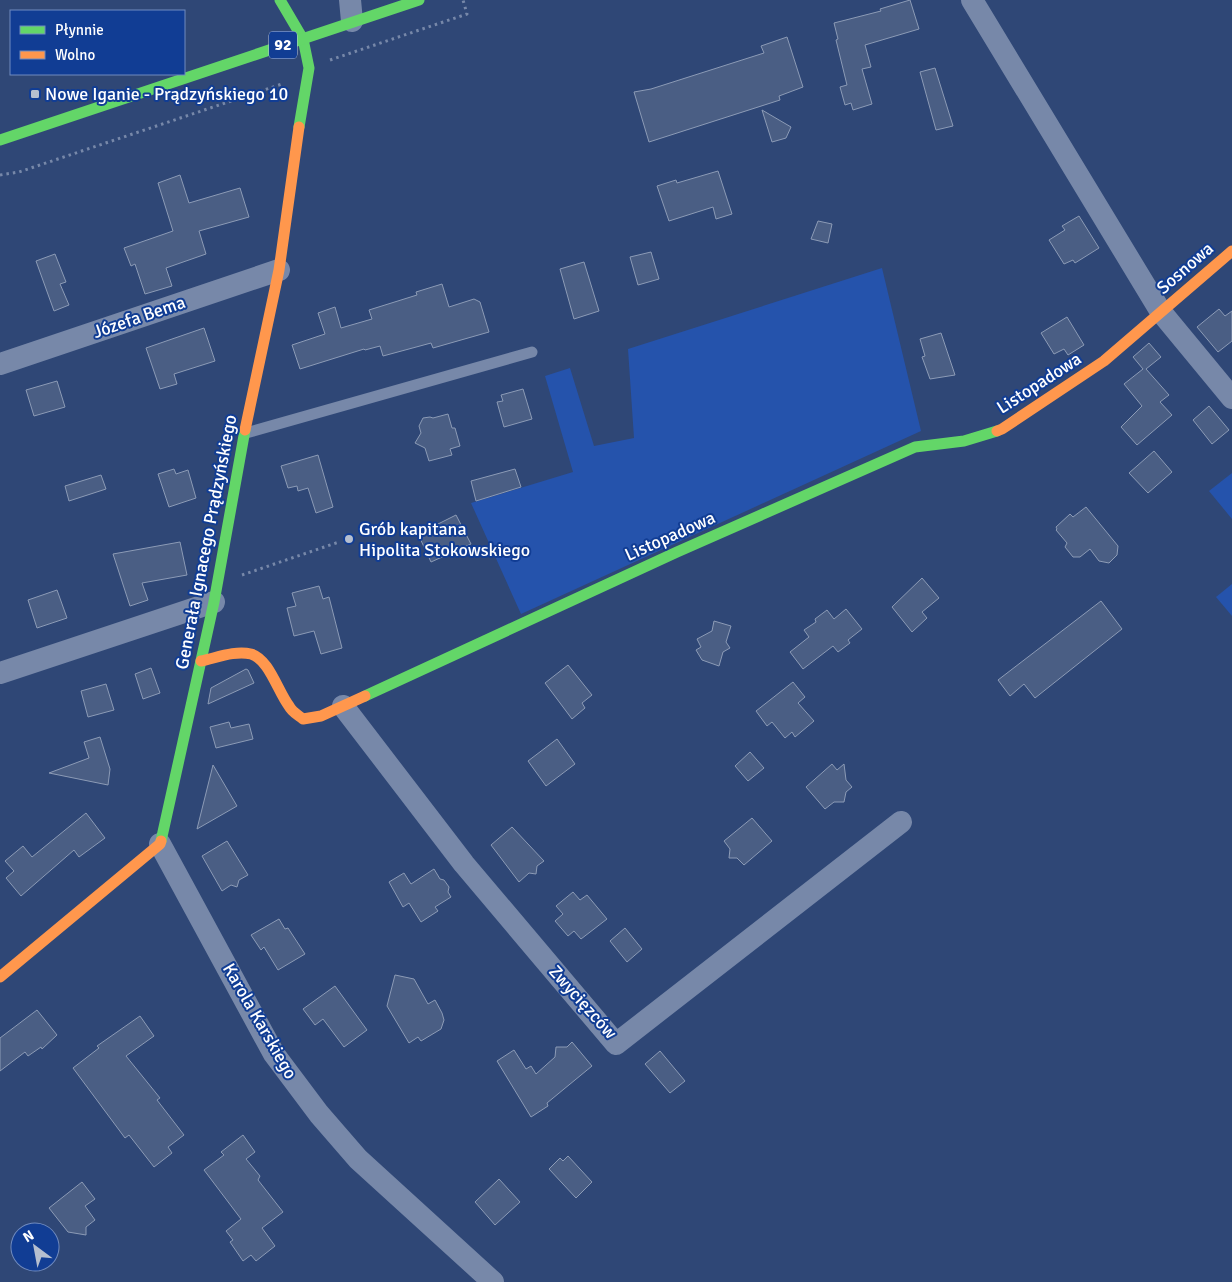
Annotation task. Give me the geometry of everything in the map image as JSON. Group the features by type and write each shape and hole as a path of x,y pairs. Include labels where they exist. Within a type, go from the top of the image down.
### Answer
{"street":[{"name":"Generała Ignacego Prądzyńskiego","path":"160,844 214,602 244,434 279,270 294,157 309,68 303,39 280,0"},
{"name":"92","path":"0,140 303,39 351,11 419,0"},
{"path":"972,0 1161,312 1232,398"},
{"name":"Sosnowa","path":"1161,312 1232,251"},
{"name":"Józefa Bema","path":"0,364 279,270"},
{"name":"Listopadowa","path":"201,661 252,654 262,660 289,706 303,720 321,716 677,552 915,447 964,441 1002,429 1104,361 1161,312"},
{"path":"0,672 214,602"},
{"name":"Zwycięzców","path":"343,706 464,864 616,1044 901,822"},
{"path":"0,977 160,844"},
{"name":"Karola Karskiego","path":"160,844 274,1054 318,1114 358,1159 493,1282"}],"lane":[{"path":"244,434 532,352"}],"path":[{"path":"0,175 19,172 286,83 309,68 467,14 464,0"},
{"path":"219,573 243,575 339,542"}],"shaded area":[{"path":"882,268 921,431 521,614 471,503 573,472 545,376 570,368 594,446 634,438 628,349"},
{"path":"1232,473 1232,519 1209,491"},
{"path":"1232,584 1232,616 1216,597"}],"building":[{"path":"910,0 919,29 865,45 871,67 862,69 872,104 853,110 851,103 845,105 840,87 847,85 836,40 838,39 834,23 881,11 880,9"},
{"path":"787,37 803,87 779,96 780,100 649,142 634,92 651,89 764,53 761,46"},
{"path":"935,68 953,126 936,130 920,72"},
{"path":"762,110 791,127 786,138 772,142"},
{"path":"718,171 732,214 716,219 713,207 669,221 657,186 676,180 677,183"},
{"path":"180,175 189,203 240,188 249,217 199,231 206,254 166,268 172,286 145,294 135,264 131,266 124,248 173,231 158,183"},
{"path":"1079,216 1099,248 1075,263 1073,260 1064,264 1049,240 1065,230 1062,226"},
{"path":"818,221 832,224 828,243 811,239"},
{"path":"651,252 659,279 638,285 630,257"},
{"path":"55,254 66,282 60,284 69,305 54,311 36,261"},
{"path":"584,262 599,311 574,319 560,269"},
{"path":"442,284 449,307 474,299 480,302 489,332 433,348 431,343 383,356 380,346 364,349 300,369 292,345 325,334 318,313 335,307 341,328 372,319 369,310 417,295 416,292"},
{"path":"1219,309 1225,316 1232,311 1232,341 1218,352 1197,327"},
{"path":"1067,317 1084,345 1068,355 1064,349 1054,354 1041,333"},
{"path":"204,328 215,361 174,374 177,384 160,389 146,348"},
{"path":"941,333 955,375 930,379 922,357 925,356 920,339"},
{"path":"1149,343 1161,357 1146,369 1169,395 1160,402 1172,415 1137,445 1121,427 1142,406 1124,384 1143,369 1133,357"},
{"path":"57,381 65,407 34,416 26,390"},
{"path":"523,389 532,419 504,427 497,402 503,401 501,395"},
{"path":"1209,406 1229,430 1212,444 1193,420"},
{"path":"448,414 452,428 455,428 460,446 450,449 452,455 429,461 425,448 415,443 421,433 419,426 423,418 433,418"},
{"path":"1154,451 1172,472 1148,493 1129,473"},
{"path":"318,455 333,507 316,513 308,488 298,491 297,486 288,488 281,466"},
{"path":"174,469 176,474 188,470 196,498 169,507 158,474"},
{"path":"515,469 521,487 476,501 471,481"},
{"path":"101,475 106,489 69,501 65,486"},
{"path":"1086,507 1118,546 1117,555 1109,563 1099,561 1090,549 1080,557 1073,557 1065,547 1067,543 1056,530 1056,527 1070,514 1073,517"},
{"path":"456,515 471,544 431,562 418,534"},
{"path":"180,542 187,575 142,583 148,600 130,606 113,554"},
{"path":"922,578 939,598 922,612 927,618 912,632 892,607"},
{"path":"319,586 323,599 329,597 342,648 321,654 314,631 294,636 287,608 296,606 292,593"},
{"path":"57,590 67,618 37,628 28,600"},
{"path":"1101,601 1122,629 1035,698 1024,684 1010,696 998,680"},
{"path":"846,609 862,629 848,640 850,643 838,652 833,646 803,669 790,652 809,637 804,630 816,622 815,619 827,610 834,619"},
{"path":"714,621 731,626 726,642 730,648 723,652 719,666 702,660 696,650 701,647 697,639 712,631"},
{"path":"568,665 592,695 582,703 585,708 572,719 545,683"},
{"path":"151,668 160,693 143,699 135,674"},
{"path":"246,669 254,683 208,704 211,688"},
{"path":"793,682 805,697 798,703 814,721 795,737 792,732 785,738 772,722 767,726 756,711"},
{"path":"106,684 114,710 88,717 81,691"},
{"path":"229,722 231,728 249,724 253,739 216,748 210,727"},
{"path":"100,737 110,769 108,785 49,773 89,758 84,742"},
{"path":"557,739 575,764 546,786 528,761"},
{"path":"750,752 764,768 748,781 735,766"},
{"path":"832,764 837,770 844,764 846,780 852,787 846,792 844,802 834,802 825,809 806,787"},
{"path":"213,765 237,806 197,829"},
{"path":"86,813 105,838 79,857 74,850 21,896 6,878 14,871 5,861 23,846 32,857"},
{"path":"752,818 772,841 744,865 737,858 729,858 730,849 724,841"},
{"path":"512,827 544,861 537,866 536,874 529,873 519,882 491,845"},
{"path":"227,841 248,875 239,880 237,887 231,885 222,891 202,856"},
{"path":"434,869 440,879 444,880 449,887 448,892 451,897 435,907 438,911 421,922 409,903 403,907 389,882 404,873 411,884"},
{"path":"573,892 580,900 587,895 607,919 581,939 574,931 568,936 555,921 563,914 556,906"},
{"path":"279,919 285,929 288,928 305,954 278,970 264,947 261,950 251,935"},
{"path":"625,928 642,949 627,962 610,941"},
{"path":"395,975 414,979 428,1004 435,1000 442,1013 444,1020 441,1029 421,1041 418,1037 409,1043 387,1006"},
{"path":"335,986 367,1030 344,1047 323,1019 315,1025 303,1009"},
{"path":"37,1010 57,1035 42,1049 41,1047 28,1056 25,1052 0,1071 0,1038"},
{"path":"140,1016 154,1036 126,1056 160,1098 157,1100 184,1135 168,1147 172,1153 154,1167 129,1135 125,1138 73,1068 99,1048 97,1046"},
{"path":"572,1042 592,1066 547,1103 548,1106 531,1117 497,1061 514,1050 526,1069 531,1066 536,1074 555,1057 556,1047 567,1047"},
{"path":"660,1051 685,1081 670,1093 645,1064"},
{"path":"243,1135 255,1152 246,1159 260,1176 258,1180 283,1212 262,1228 275,1246 256,1261 251,1255 243,1261 230,1242 233,1240 226,1231 241,1219 204,1170 224,1155 221,1152"},
{"path":"568,1156 592,1182 576,1198 549,1169 560,1158 563,1161"},
{"path":"499,1179 520,1202 495,1225 475,1202"},
{"path":"82,1182 95,1199 85,1206 95,1220 86,1227 86,1235 68,1232 49,1208"}],"traffic: fast":[{"path":"280,0 303,39 309,68 299,127"},
{"path":"0,140 419,0"},
{"path":"161,841 214,602 245,430"},
{"path":"365,696 677,552 915,447 964,441 997,431"}],"traffic: slow":[{"path":"245,430 279,270 299,127"},
{"path":"997,431 1104,361 1232,251"},
{"path":"201,661 239,653 251,654 257,657 268,669 290,708 303,719 321,716 365,696"},
{"path":"0,977 160,844 161,841"}],"place":[{"name":"Nowe Iganie - Prądzyńskiego 10","path":"35,94"},
{"name":"Grób kapitana Hipolita Stokowskiego","path":"349,539"}]}
